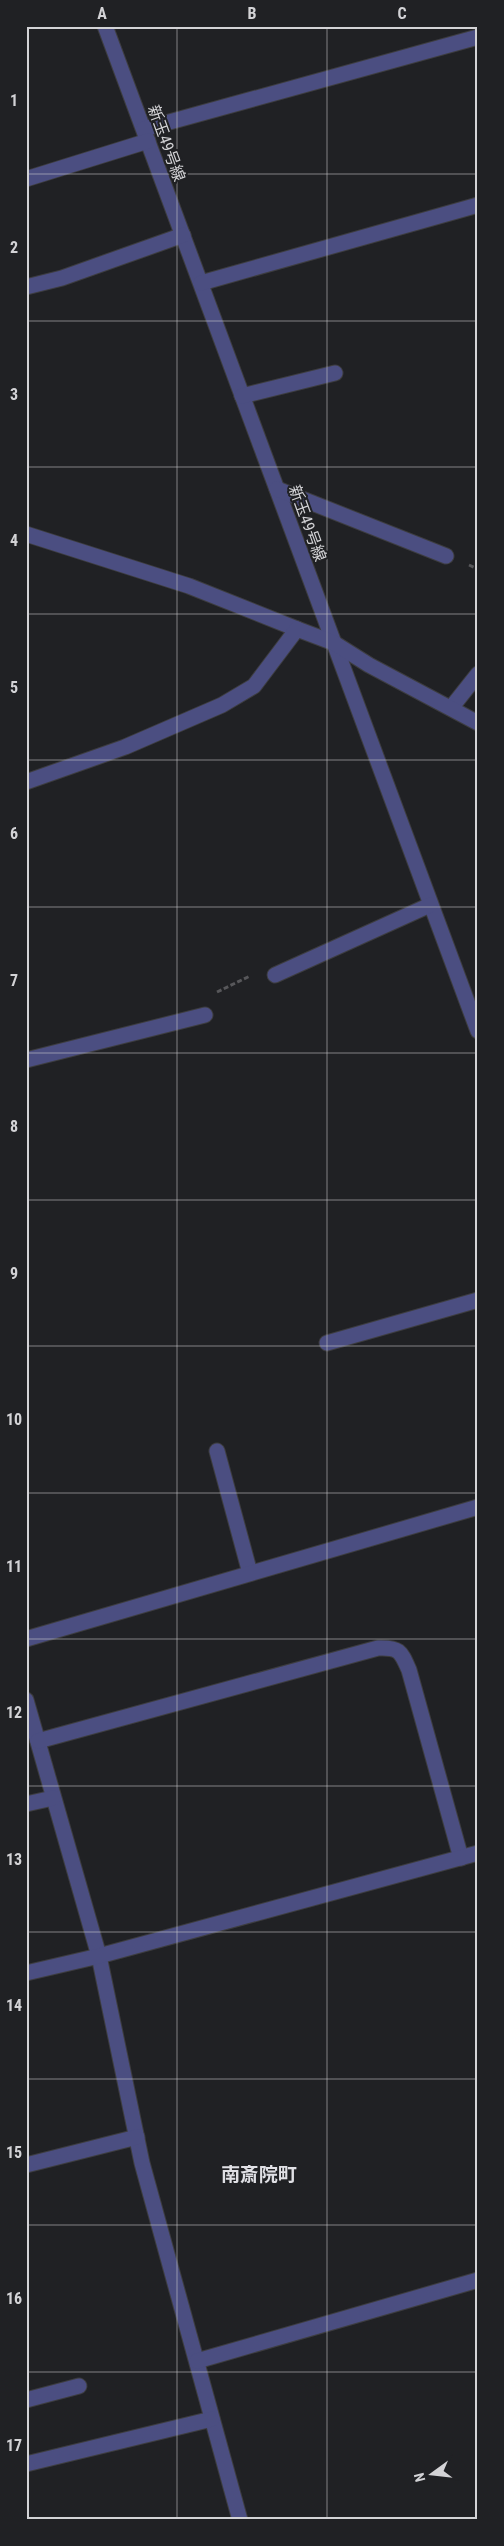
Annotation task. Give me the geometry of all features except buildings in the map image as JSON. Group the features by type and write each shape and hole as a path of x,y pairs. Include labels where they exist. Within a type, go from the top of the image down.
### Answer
{"street":[{"name":"新玉49号線","path":"105,26 478,1031"},
{"path":"26,179 146,135 478,37"},
{"path":"201,283 478,205"},
{"path":"26,287 62,278 183,235"},
{"path":"242,396 335,372"},
{"path":"277,489 446,556"},
{"path":"26,534 189,586 334,643 368,665 478,723"},
{"path":"26,782 125,747 222,705 254,686 297,629"},
{"path":"451,708 478,674"},
{"path":"275,974 430,904"},
{"path":"26,1060 205,1014"},
{"path":"327,1343 478,1300"},
{"path":"217,1451 250,1573"},
{"path":"26,1639 478,1507"},
{"path":"38,1740 369,1651 391,1647 401,1652 409,1670 461,1858"},
{"path":"26,1700 99,1956 136,2137 240,2520"},
{"path":"26,1804 53,1798"},
{"path":"26,1973 99,1956 478,1853"},
{"path":"26,2165 136,2137"},
{"path":"197,2361 478,2280"},
{"path":"26,2400 79,2386"},
{"path":"26,2464 212,2419"}],"path":[{"path":"205,1014 214,994 257,973 275,974"}],"district":[{"name":"南斎院町","path":"259,2174"}]}
